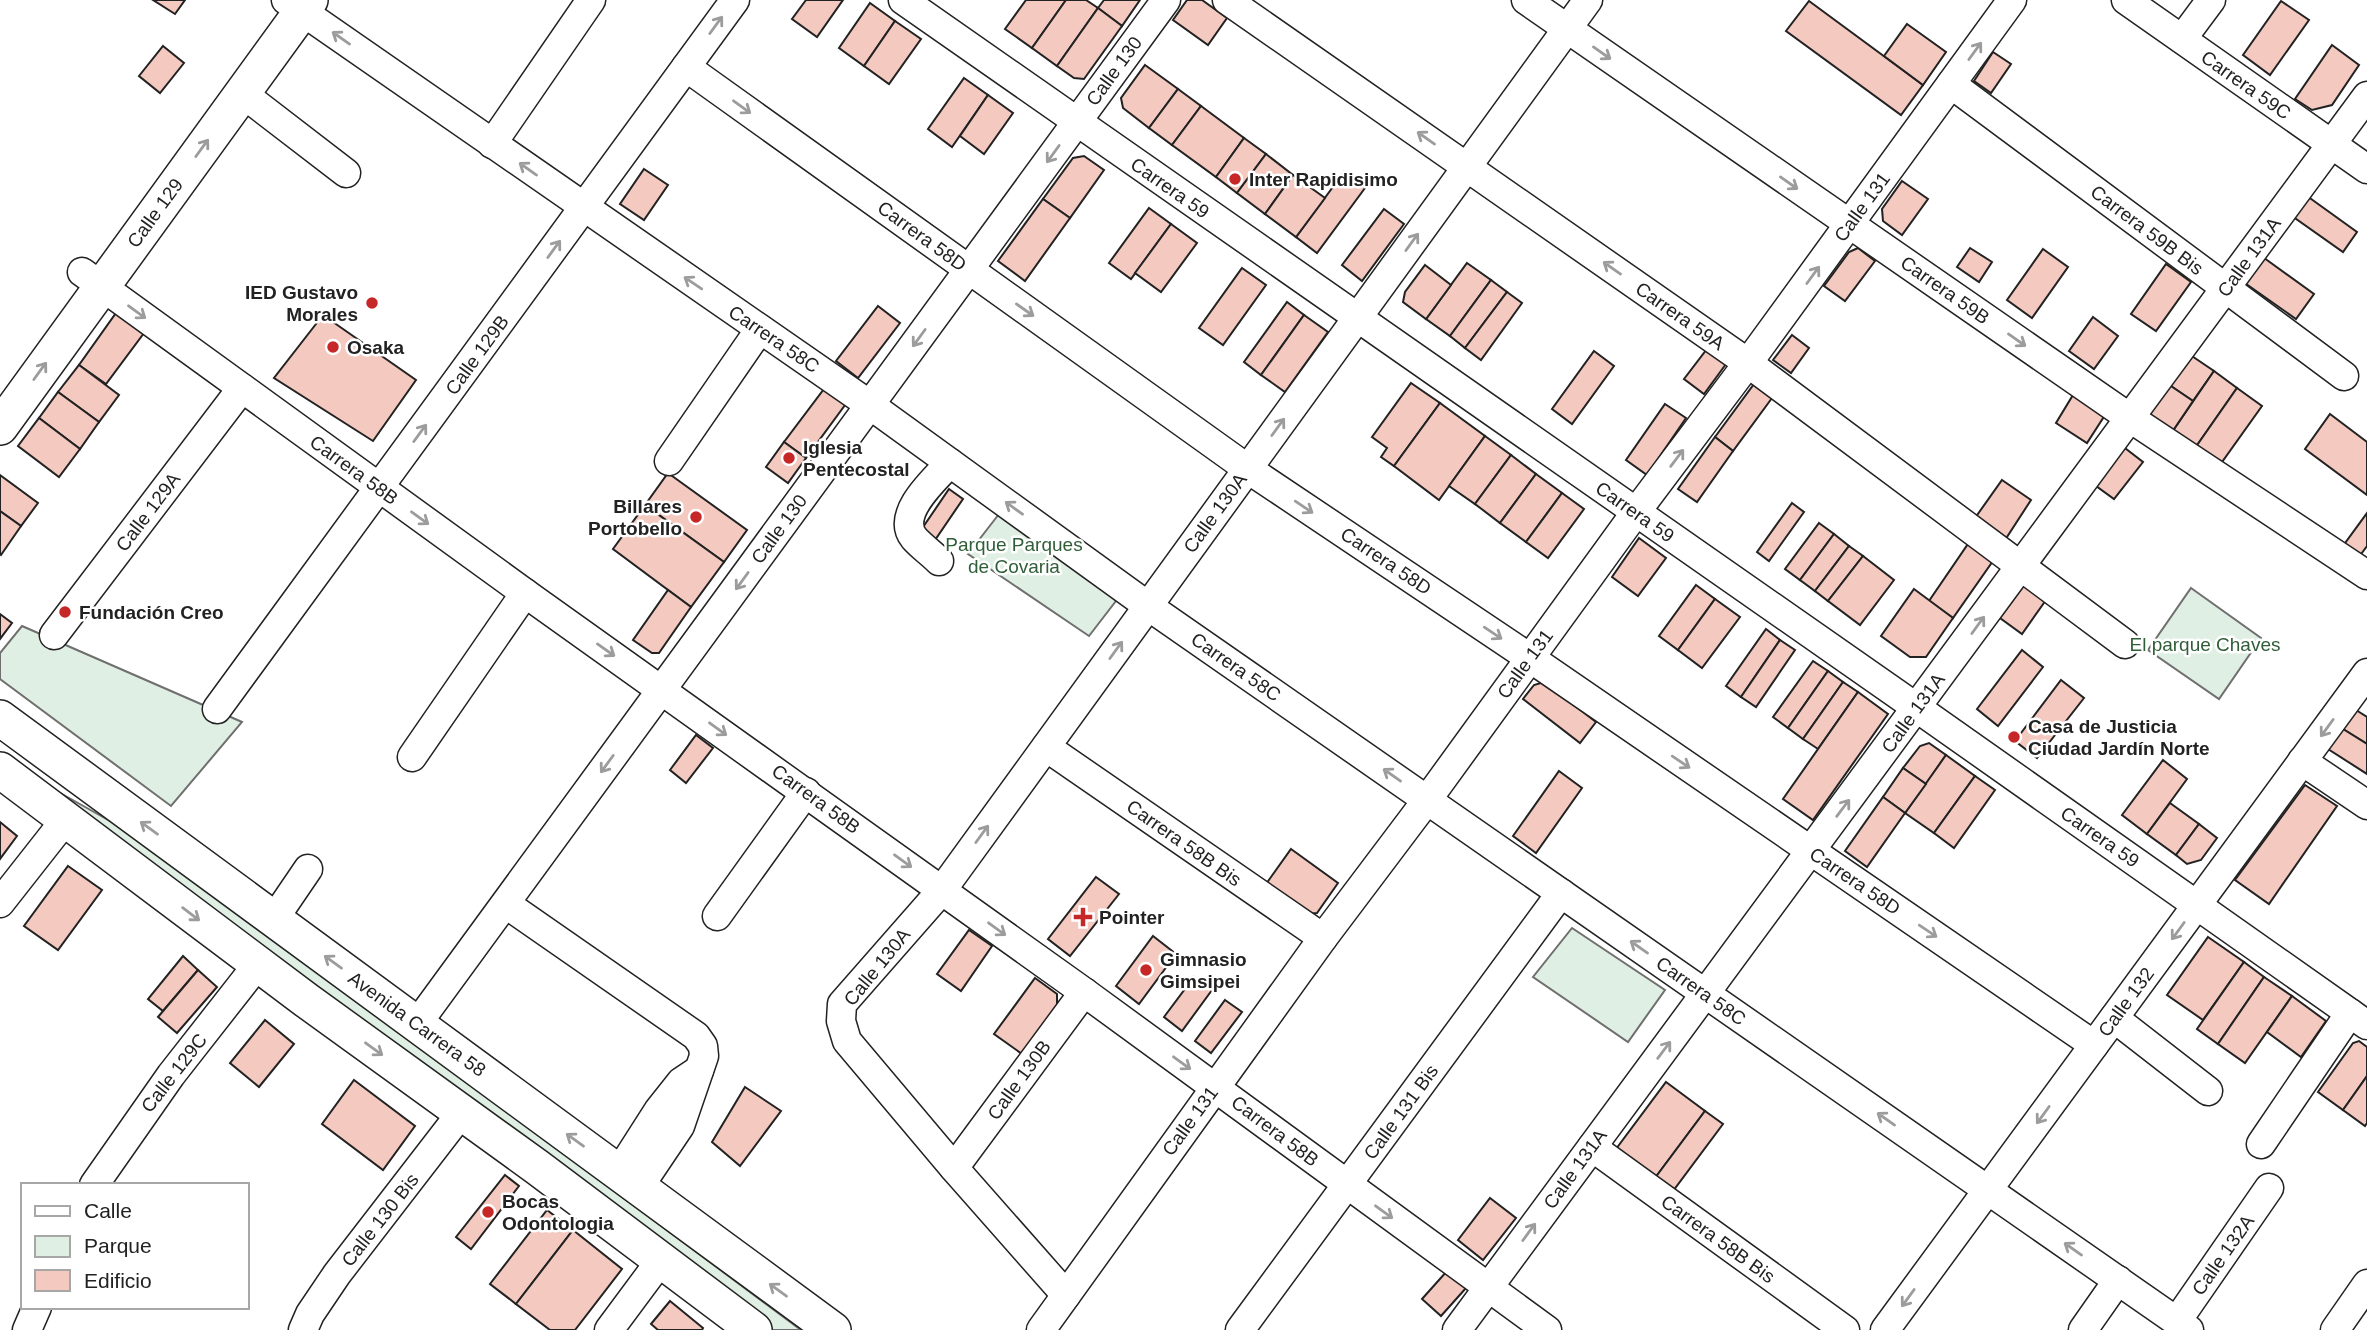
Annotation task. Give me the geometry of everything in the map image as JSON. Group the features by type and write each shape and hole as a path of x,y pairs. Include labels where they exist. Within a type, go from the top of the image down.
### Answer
{"main road":[{"name":"Calle 129","path":"0,385 91,279 243,93 295,3"},
{"name":"Calle 129","path":"0,427 91,279 295,3"},
{"name":"Avenida Carrera 58","path":"0,718 833,1330"},
{"path":"0,769 258,964 754,1330"}],"street":[{"path":"492,144 591,0"},
{"name":"Calle 129B","path":"217,709 735,0"},
{"name":"Carrera 59","path":"903,0 2359,1019"},
{"name":"Calle 130","path":"418,1024 1166,0"},
{"name":"Carrera 59A","path":"1227,0 1748,363 2125,644"},
{"name":"Carrera 59B","path":"1527,0 2130,418 2367,575"},
{"name":"Calle 130A","path":"954,1168 847,1041 841,1021 842,1004 942,890 1588,0"},
{"name":"Calle 131","path":"1041,1330 1323,938 1748,363 2012,0"},
{"name":"Carrera 59C","path":"2126,0 2367,169"},
{"path":"2182,39 2211,0"},
{"name":"Carrera 58C","path":"295,3 492,144 870,405 1148,606 2183,1326"},
{"name":"Carrera 58D","path":"686,67 1248,469 1530,658 2094,1045"},
{"name":"Carrera 59B Bis","path":"1951,85 2344,376"},
{"path":"243,93 346,173"},
{"name":"Calle 131A","path":"1457,1330 2367,96"},
{"name":"Carrera 58B","path":"91,279 1084,992 1547,1330"},
{"path":"669,461 760,329"},
{"name":"Calle 129A","path":"54,635 242,388"},
{"path":"939,561 913,537 909,517 918,498 950,463"},
{"path":"412,757 525,593"},
{"name":"Calle 132","path":"1885,1330 2367,673"},
{"name":"Carrera 58B Bis","path":"1046,747 1323,938"},
{"path":"2302,761 2367,805"},
{"path":"717,916 806,792"},
{"path":"0,903 66,819"},
{"path":"274,919 308,869"},
{"name":"Calle 131 Bis","path":"1240,1330 1560,893"},
{"path":"506,904 696,1036 703,1045 704,1056 680,1126 629,1180"},
{"name":"Calle 129C","path":"95,1183 171,1074 258,964"},
{"name":"Calle 130B","path":"954,1168 1084,992"},
{"path":"2114,1018 2208,1091"},
{"path":"2261,1144 2359,1019"},
{"name":"Calle 130 Bis","path":"303,1330 310,1314 337,1274 462,1112"},
{"name":"Carrera 58B Bis","path":"1592,1147 1845,1330"},
{"path":"954,1168 1066,1295"},
{"name":"Calle 132A","path":"2183,1326 2269,1188"},
{"path":"609,1330 661,1260"},
{"path":"2083,1330 2118,1280"},
{"path":"2335,1330 2367,1284"},
{"path":"27,1330 36,1309"}],"green space":[{"name":"Parque Parques de Covaria","path":"999,514 1119,597 1089,636 968,554"},
{"name":"El parque Chaves","path":"2191,588 2261,638 2219,699 2148,650"},
{"path":"22,626 242,722 171,806 0,679 0,653"},
{"path":"14,767 142,839 801,1330 768,1330"},
{"path":"1572,928 1665,990 1628,1042 1533,977"}],"building":[{"path":"153,0 185,0 175,14"},
{"path":"806,0 843,0 817,37 792,19"},
{"path":"1026,0 1066,0 1032,48 1005,29"},
{"path":"1066,0 1086,0 1098,8 1057,66 1032,48"},
{"path":"1104,0 1140,0 1122,26 1098,8"},
{"path":"1187,0 1202,0 1227,18 1208,45 1173,20"},
{"path":"1809,1 1923,85 1901,115 1786,31"},
{"path":"2281,1 2309,20 2270,75 2243,55"},
{"path":"870,3 895,21 864,66 839,48"},
{"path":"1098,8 1122,26 1084,79 1074,78 1057,66"},
{"path":"895,21 921,39 889,84 864,66"},
{"path":"1907,24 1946,52 1923,85 1884,56"},
{"path":"2332,45 2359,65 2332,105 2312,110 2295,99"},
{"path":"163,46 184,63 160,93 139,76"},
{"path":"1993,52 2011,64 1991,93 1974,81"},
{"path":"1145,65 1178,89 1149,128 1123,108 1121,98"},
{"path":"964,78 988,95 952,147 928,129"},
{"path":"1178,89 1201,106 1172,145 1149,128"},
{"path":"988,95 1013,113 984,154 960,136"},
{"path":"1201,106 1244,138 1216,177 1172,145"},
{"path":"1244,138 1266,154 1237,193 1216,177"},
{"path":"1266,154 1293,175 1265,214 1237,193"},
{"path":"1084,156 1104,170 1070,218 1043,199 1073,158"},
{"path":"644,169 668,185 644,220 620,204"},
{"path":"1344,172 1365,188 1317,253 1296,237"},
{"path":"1293,175 1325,198 1296,237 1265,214"},
{"path":"1902,181 1928,199 1902,235 1883,221 1882,209"},
{"path":"2307,196 2357,232 2343,252 2292,216"},
{"path":"1043,199 1070,218 1025,281 998,261"},
{"path":"1149,208 1171,224 1131,279 1109,263"},
{"path":"1384,209 1404,224 1362,281 1342,265"},
{"path":"1171,224 1197,243 1161,292 1135,273"},
{"path":"1858,248 1875,261 1845,301 1824,286 1849,252"},
{"path":"1970,248 1992,262 1979,282 1957,267"},
{"path":"2043,249 2068,267 2032,318 2007,300"},
{"path":"2260,255 2314,294 2296,319 2242,281"},
{"path":"1467,263 1491,280 1450,336 1426,319"},
{"path":"2166,264 2191,282 2156,331 2131,314"},
{"path":"1425,265 1451,285 1426,319 1403,302 1405,292"},
{"path":"1242,268 1266,285 1223,345 1199,328"},
{"path":"1491,280 1507,292 1465,348 1450,336"},
{"path":"1507,292 1522,303 1481,360 1465,348"},
{"path":"1287,302 1304,315 1261,375 1244,362"},
{"path":"878,306 900,323 858,378 836,361"},
{"path":"116,313 144,333 106,384 79,365"},
{"name":"Osaka","path":"323,315 416,380 373,441 274,378"},
{"path":"1304,315 1328,332 1285,392 1261,375"},
{"path":"2093,317 2118,336 2094,369 2069,351"},
{"path":"1792,335 1809,348 1791,373 1773,360"},
{"path":"1707,349 1726,364 1704,394 1684,379"},
{"path":"2183,350 2214,371 2193,401 2162,380"},
{"path":"1594,351 1614,366 1572,424 1552,409"},
{"path":"79,365 119,395 99,422 58,392"},
{"path":"2214,371 2237,388 2193,451 2170,435"},
{"path":"2162,380 2193,401 2170,435 2139,413"},
{"path":"1411,383 1440,403 1394,466 1381,457 1387,448 1372,437"},
{"path":"1754,384 1772,398 1733,451 1715,437"},
{"path":"827,385 848,401 806,458 784,442"},
{"path":"2237,388 2262,406 2217,469 2193,451"},
{"path":"58,392 99,422 80,449 39,418"},
{"path":"2073,395 2105,415 2087,443 2056,423"},
{"path":"1440,403 1485,436 1439,500 1394,466"},
{"path":"1665,404 1686,418 1647,475 1626,460"},
{"path":"2330,414 2367,442 2367,495 2305,449"},
{"path":"39,418 80,449 59,477 18,446"},
{"path":"1485,436 1511,455 1475,504 1449,486"},
{"path":"1715,437 1733,451 1697,502 1678,489"},
{"path":"784,442 806,458 788,483 766,467"},
{"path":"2121,445 2143,462 2114,499 2092,483"},
{"path":"1511,455 1536,474 1500,523 1475,504"},
{"name":"Billares Portobello","path":"668,473 747,530 724,562 645,505"},
{"path":"1536,474 1562,493 1526,542 1500,523"},
{"path":"0,475 38,503 21,526 0,511"},
{"path":"2002,480 2031,500 2005,540 1975,518"},
{"path":"949,489 963,499 933,543 919,533"},
{"path":"1562,493 1584,509 1548,558 1526,542"},
{"path":"1792,503 1804,512 1769,561 1757,552"},
{"path":"645,505 724,562 691,607 613,549"},
{"path":"0,511 21,526 1,555 0,554"},
{"path":"2367,513 2367,546 2356,561 2340,550"},
{"path":"1819,523 1834,534 1800,580 1785,569"},
{"path":"1834,534 1849,546 1815,591 1800,580"},
{"path":"1639,538 1666,558 1638,596 1612,577"},
{"path":"1970,541 1995,558 1953,618 1929,601"},
{"path":"1849,546 1863,556 1828,601 1815,591"},
{"path":"1863,556 1894,580 1860,625 1828,601"},
{"path":"2025,584 2046,600 2022,634 2000,618"},
{"path":"1696,585 1715,599 1678,650 1659,636"},
{"path":"1914,589 1953,618 1926,657 1910,657 1881,636"},
{"path":"668,590 691,607 659,653 652,653 633,640"},
{"path":"1715,599 1740,617 1702,668 1678,650"},
{"path":"0,614 12,623 0,639"},
{"path":"1766,629 1780,640 1741,697 1726,686"},
{"path":"1780,640 1795,650 1756,707 1741,697"},
{"path":"2022,650 2043,667 1998,726 1977,709"},
{"path":"1813,661 1828,671 1788,728 1773,717"},
{"path":"1828,671 1843,682 1803,739 1788,728"},
{"path":"2061,680 2084,698 2037,758 2015,741"},
{"path":"1544,682 1596,722 1580,743 1523,699 1534,685"},
{"path":"1843,682 1858,692 1818,749 1803,739"},
{"path":"1858,692 1888,714 1813,820 1783,799"},
{"path":"2356,710 2367,717 2367,744 2343,729"},
{"path":"2343,729 2367,744 2367,774 2328,749"},
{"path":"696,735 713,748 686,783 670,770"},
{"path":"1929,743 1946,755 1926,784 1903,768 1920,746"},
{"path":"1946,755 1975,776 1934,833 1905,813"},
{"path":"2163,760 2187,779 2147,834 2122,815"},
{"path":"1903,768 1926,784 1905,813 1883,797"},
{"path":"1559,771 1582,788 1536,853 1513,836"},
{"path":"1975,776 1995,790 1954,848 1934,833"},
{"path":"2305,785 2337,806 2269,904 2235,880"},
{"path":"1883,797 1905,813 1867,867 1845,851"},
{"path":"2170,803 2199,824 2176,855 2147,834"},
{"path":"0,822 17,836 0,859"},
{"path":"2199,824 2217,838 2201,860 2187,864 2176,855"},
{"path":"1291,849 1338,883 1317,913 1306,914 1266,884"},
{"path":"68,866 102,890 58,950 24,926"},
{"name":"Pointer","path":"1096,877 1119,894 1070,956 1048,939"},
{"path":"969,930 992,946 961,991 937,974"},
{"name":"Gimnasio Gimsipei","path":"1153,936 1176,954 1139,1004 1116,986"},
{"path":"2208,937 2244,962 2203,1020 2167,995"},
{"path":"183,956 198,970 163,1011 148,999"},
{"path":"2244,962 2264,977 2218,1044 2197,1029"},
{"path":"198,970 217,987 177,1033 158,1017"},
{"path":"1194,977 1212,990 1182,1031 1164,1017"},
{"path":"2264,977 2292,996 2245,1063 2218,1044"},
{"path":"1035,978 1057,994 1057,1006 1022,1054 994,1034"},
{"path":"2292,996 2326,1021 2301,1057 2267,1032"},
{"path":"1225,1000 1242,1012 1211,1053 1195,1041"},
{"path":"265,1020 294,1044 259,1087 230,1063"},
{"path":"2359,1041 2367,1047 2367,1076 2343,1110 2318,1092 2353,1043"},
{"path":"2367,1076 2367,1123 2365,1126 2343,1110"},
{"path":"354,1080 415,1126 383,1170 322,1124"},
{"path":"1666,1082 1705,1111 1655,1178 1616,1149"},
{"path":"745,1087 781,1111 740,1166 712,1142"},
{"path":"1705,1111 1723,1124 1673,1191 1655,1178"},
{"name":"Bocas Odontologia","path":"505,1175 519,1186 471,1249 456,1237"},
{"path":"1490,1198 1516,1218 1483,1260 1458,1240"},
{"path":"547,1210 573,1230 516,1304 490,1284"},
{"path":"573,1230 622,1269 575,1330 550,1330 516,1304"},
{"path":"1447,1271 1466,1288 1441,1316 1422,1299"},
{"path":"670,1301 703,1328 702,1330 658,1330 651,1324"}],"place":[{"name":"Inter Rapidisimo","path":"1235,179"},
{"name":"IED Gustavo Morales","path":"372,303"},
{"name":"Osaka","path":"333,347"},
{"name":"Iglesia Pentecostal","path":"789,458"},
{"name":"Billares Portobello","path":"696,517"},
{"name":"Fundación Creo","path":"65,612"},
{"name":"Casa de Justicia Ciudad Jardín Norte","path":"2014,737"},
{"name":"Pointer","path":"1083,917"},
{"name":"Gimnasio Gimsipei","path":"1146,970"},
{"name":"Bocas Odontologia","path":"488,1212"}]}
